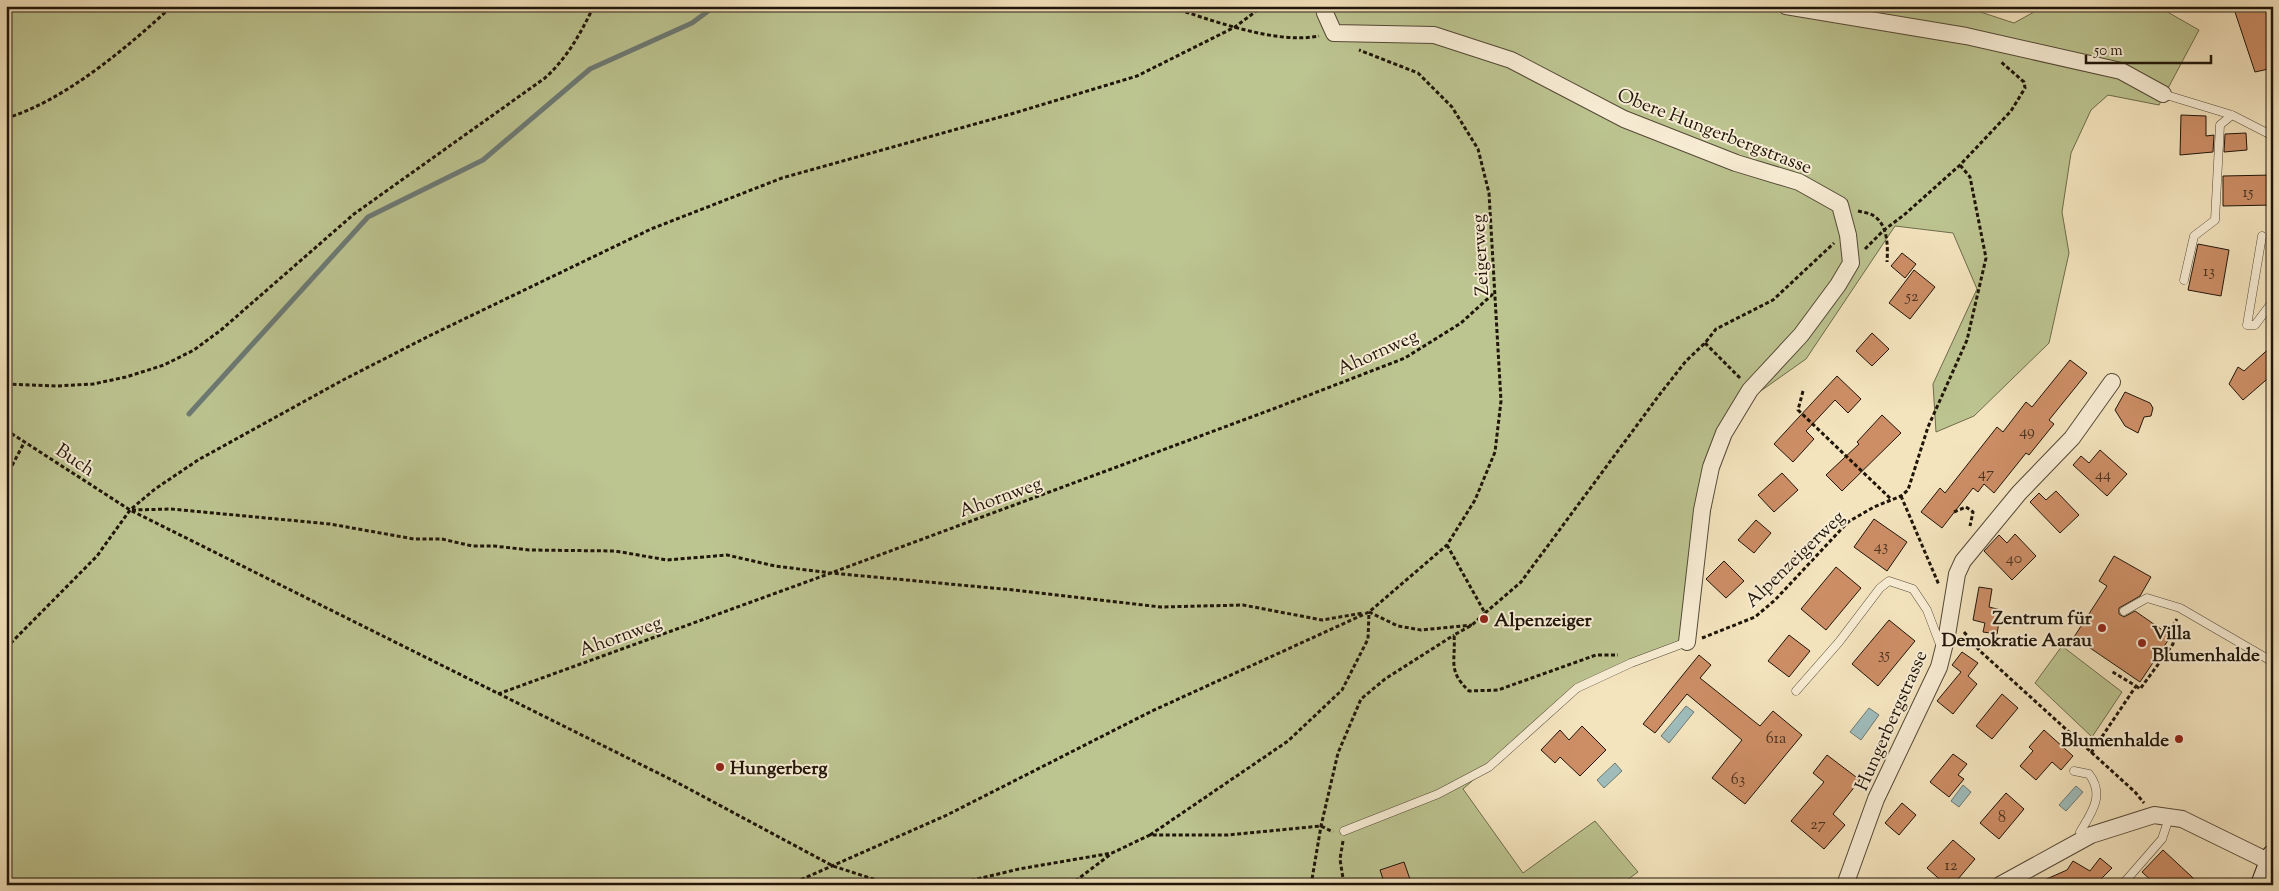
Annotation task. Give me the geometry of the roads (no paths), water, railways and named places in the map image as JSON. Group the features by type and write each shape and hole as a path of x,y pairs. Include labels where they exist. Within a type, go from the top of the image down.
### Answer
{"main road":[{"path":"2262,885 2271,859"}],"street":[{"name":"Obere Hungerbergstrasse","path":"1324,6 1334,33 1434,35 1511,60 1624,119 1736,163 1799,182 1840,205 1848,235 1851,263 1838,285 1801,335 1750,390 1724,433 1711,467 1702,510 1687,642"},
{"path":"1786,6 1966,36 2120,71 2163,94"},
{"name":"Hungerbergstrasse","path":"1844,885 1876,799 1939,667 1944,650 1957,574 1963,561 2019,493 2072,438 2112,382"},
{"path":"2000,885 2084,839 2162,817 2182,819 2271,859"}],"lane":[{"path":"2163,94 2232,115 2273,136"},
{"path":"2184,280 2194,236 2215,220 2220,126 2232,115"},
{"path":"2262,236 2247,325 2255,325 2273,301"},
{"path":"1796,691 1839,642 1880,588 1889,581 1913,589 1927,610 1944,650"},
{"path":"2124,610 2147,598 2184,610 2273,662"},
{"path":"1344,831 1438,794 1489,767 1577,688 1631,663 1687,642"},
{"path":"2074,770 2089,774 2095,782 2098,794 2080,832 2084,839"},
{"path":"2122,885 2162,839 2162,817"}],"water":[{"path":"1686,706 1694,712 1669,743 1661,736"},
{"path":"1869,708 1879,715 1861,740 1850,732"},
{"path":"1615,763 1622,771 1604,788 1597,780"},
{"path":"1963,785 1971,792 1959,807 1951,801"},
{"path":"2076,786 2083,792 2066,811 2059,805"}],"waterway":[{"path":"189,414 368,217 483,160 590,69 692,23 715,6"}],"place":[{"name":"Alpenzeiger","path":"1484,619"},
{"name":"Zentrum für Demokratie Aarau","path":"2102,628"},
{"name":"Villa Blumenhalde","path":"2142,643"},
{"name":"Blumenhalde","path":"2179,739"},
{"name":"Hungerberg","path":"720,767"}]}
